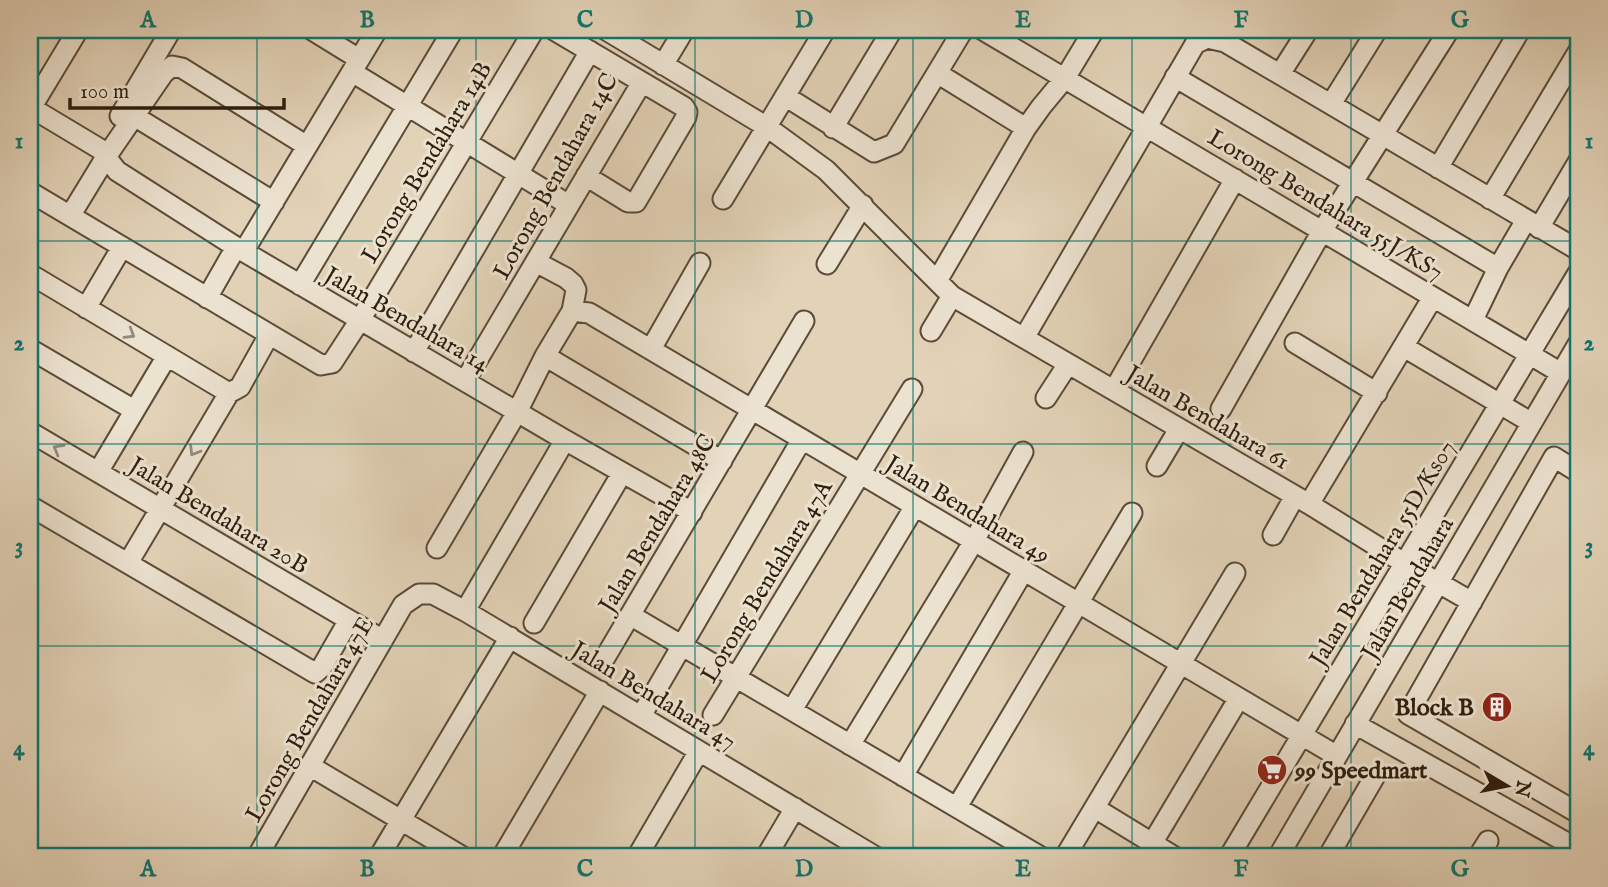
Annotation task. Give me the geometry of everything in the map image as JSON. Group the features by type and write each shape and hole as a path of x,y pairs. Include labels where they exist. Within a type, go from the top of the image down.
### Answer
{"street":[{"path":"30,108 78,30"},
{"path":"70,216 171,30"},
{"path":"312,30 407,105 569,205"},
{"path":"207,298 274,202 377,30"},
{"path":"300,285 453,30"},
{"name":"Lorong Bendahara 14B","path":"269,335 321,365 332,363 534,30"},
{"name":"Lorong Bendahara 14C","path":"465,382 642,82 554,30"},
{"name":"Jalan Bendahara 61","path":"606,30 767,127 826,170 952,296 1472,602"},
{"path":"663,65 684,30"},
{"path":"723,199 825,30"},
{"path":"833,128 892,30"},
{"path":"785,96 874,152 894,144 963,30"},
{"name":"Lorong Bendahara 55J/KS7","path":"984,30 1561,373"},
{"path":"937,281 1026,128 1065,78 1094,30"},
{"path":"1280,74 1308,30"},
{"path":"1331,104 1377,30"},
{"path":"1221,409 1322,231 1449,30"},
{"path":"1438,168 1520,30"},
{"path":"1024,338 1175,76 1195,44 1207,38 1225,42 1578,250"},
{"path":"414,352 590,51"},
{"path":"1490,199 1578,52"},
{"path":"103,153 172,66 182,68 307,146"},
{"path":"937,73 1026,128"},
{"path":"1175,76 1498,268"},
{"path":"586,176 628,202 636,202 687,117 684,107 642,82"},
{"name":"Jalan Bendahara 14","path":"30,108 103,153 117,171 240,249 692,512"},
{"path":"134,116 274,202"},
{"path":"1472,320 1498,268 1578,162"},
{"path":"1114,390 1235,179"},
{"path":"30,192 269,335 240,387 229,393 128,563"},
{"path":"827,264 863,205"},
{"path":"86,308 122,247"},
{"path":"437,548 517,412 545,356 572,311 576,290 573,284 536,262"},
{"path":"651,349 700,263"},
{"name":"Jalan Bendahara 55D/Ks07","path":"1229,857 1578,273"},
{"path":"30,274 229,393"},
{"path":"931,331 952,296"},
{"path":"1273,536 1302,500 1377,393 1433,297"},
{"name":"Jalan Bendahara 49","path":"572,311 589,313 651,349 1337,756"},
{"name":"Jalan Bendahara 48C","path":"603,661 804,321"},
{"path":"1294,343 1377,393"},
{"name":"Jalan Bendahara","path":"1278,857 1578,344"},
{"path":"1404,347 1532,423"},
{"path":"30,349 134,410"},
{"path":"98,472 167,356"},
{"path":"545,356 722,461"},
{"path":"1046,398 1068,363"},
{"name":"Lorong Bendahara 47A","path":"713,715 912,389"},
{"path":"1157,466 1179,429"},
{"name":"Jalan Bendahara 20B","path":"30,432 383,640"},
{"path":"641,716 802,439"},
{"path":"466,611 565,440"},
{"path":"850,745 974,541 1023,452"},
{"path":"1578,471 1553,457 1408,715 1578,813"},
{"path":"534,624 622,473"},
{"path":"30,506 315,673 322,667 349,620"},
{"path":"792,710 915,506"},
{"path":"957,807 1132,513"},
{"path":"903,776 1024,570"},
{"path":"1065,857 1235,573"},
{"name":"Jalan Bendahara 47","path":"403,605 419,594 433,594 466,611 876,857"},
{"name":"Lorong Bendahara 47E","path":"257,857 403,605"},
{"path":"631,615 1041,857"},
{"path":"379,857 510,637"},
{"path":"502,857 600,691"},
{"path":"1149,850 1239,698"},
{"path":"1355,724 1578,849"},
{"path":"636,857 699,751"},
{"path":"310,766 463,857"},
{"path":"1328,857 1375,776"},
{"path":"766,857 795,808"},
{"path":"1095,808 1149,850 1175,857"}],"place":[{"name":"Block B","path":"1497,707"},
{"name":"99 Speedmart","path":"1272,770"}]}
